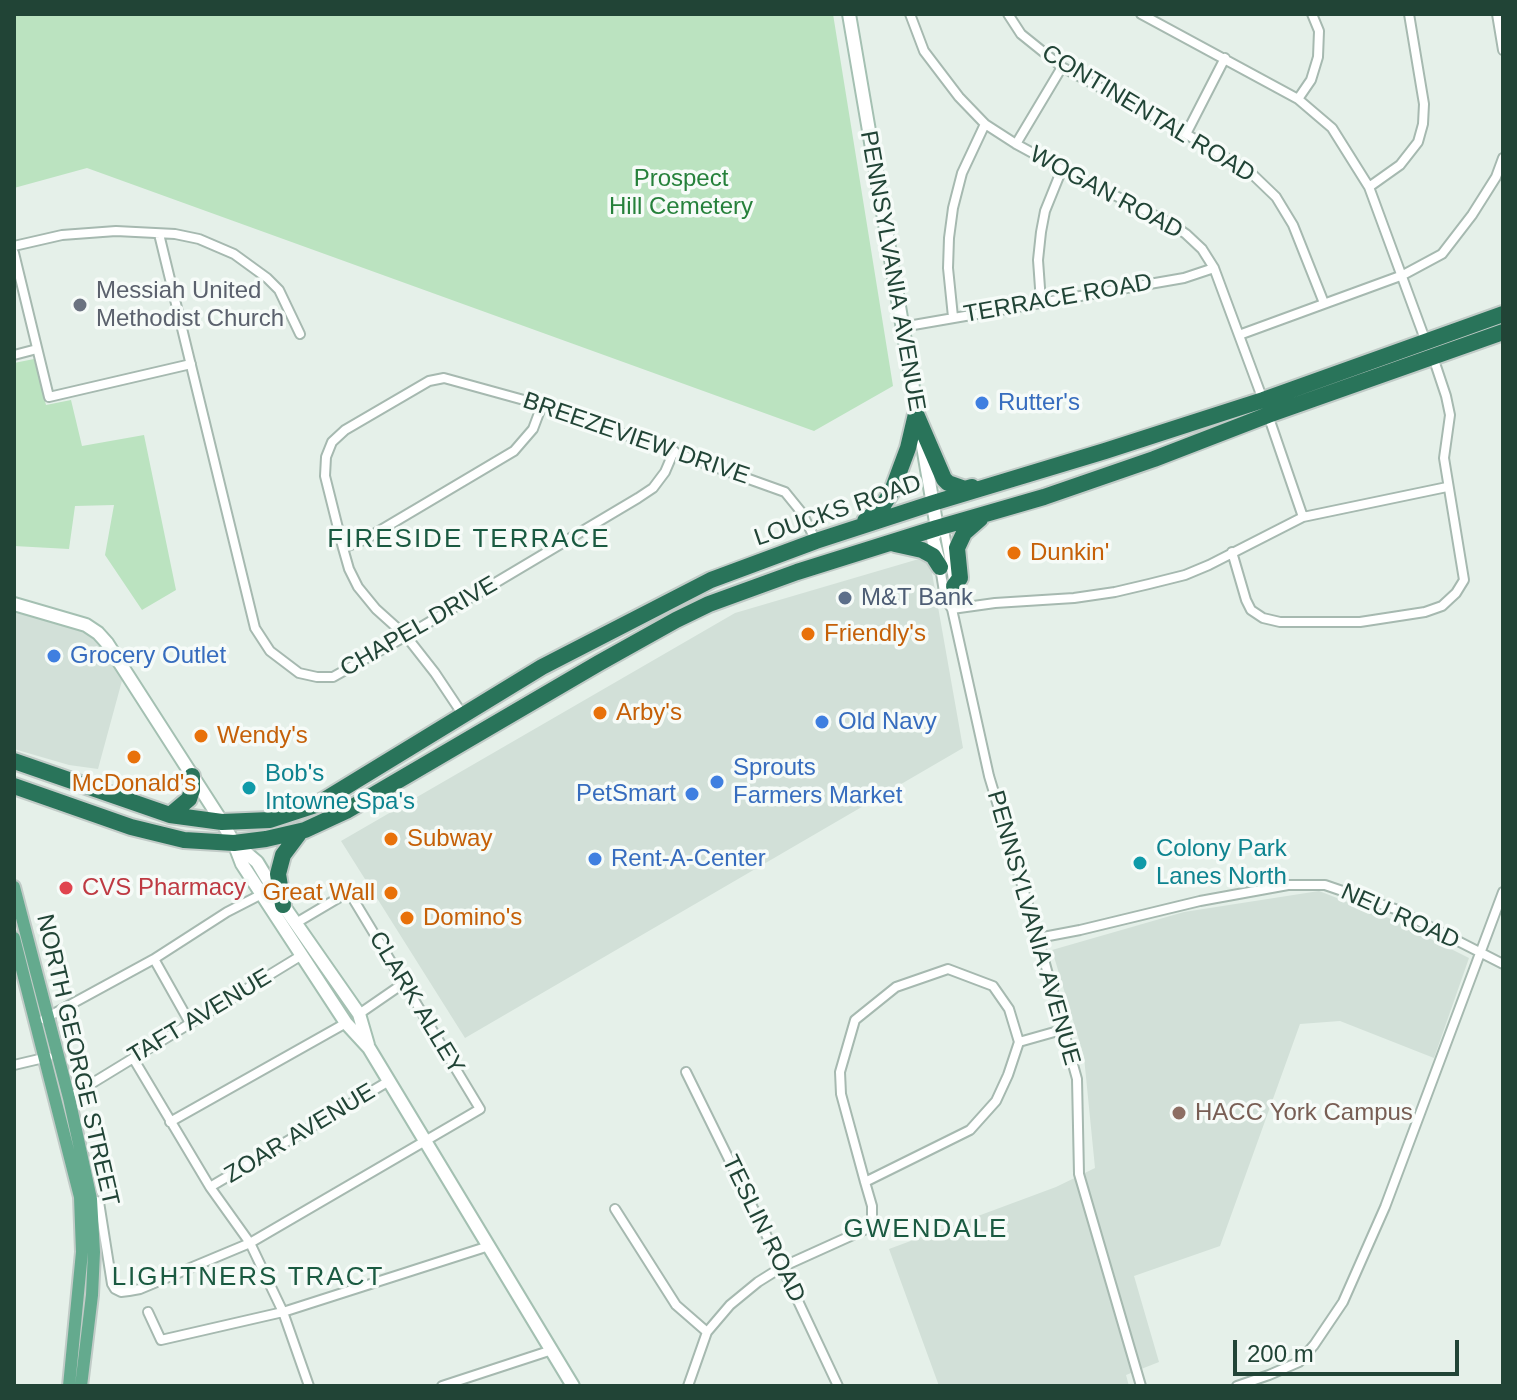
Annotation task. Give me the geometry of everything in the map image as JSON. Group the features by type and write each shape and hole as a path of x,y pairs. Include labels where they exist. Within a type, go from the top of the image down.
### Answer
{"highway":[{"name":"LOUCKS ROAD","path":"14,786 160,835 209,843 234,843 301,831 346,811 687,615 757,586 1100,478 1266,408 1430,349 1503,314"},
{"name":"LOUCKS ROAD","path":"1430,349 1503,332"},
{"name":"LOUCKS ROAD","path":"14,761 170,815 222,822 270,820 316,805 542,667 711,580 816,541 933,503 1266,408"},
{"path":"916,414 948,483 965,489 1010,480"},
{"path":"857,529 882,507 892,491 916,414"},
{"path":"954,586 960,578 957,548 964,533 985,515"},
{"path":"889,543 922,550 933,556 940,567"},
{"path":"170,815 189,799 192,776"},
{"path":"14,797 36,794"},
{"path":"283,905 278,874 283,855 301,831"}],"main road":[{"name":"PENNSYLVANIA AVENUE","path":"849,14 933,503 937,528 933,539 940,567"},
{"path":"14,604 86,625 107,643 222,822 242,864 346,1023 369,1048 573,1386"},
{"path":"234,843 257,862 359,1014 369,1048"},
{"name":"NORTH GEORGE STREET","path":"14,887 51,1056 91,1199 94,1266 81,1386"},
{"name":"NORTH GEORGE STREET","path":"14,938 42,1019"},
{"name":"NORTH GEORGE STREET","path":"62,1100 80,1197 82,1252 69,1386"}],"street":[{"name":"WOGAN ROAD","path":"910,14 924,51 959,97 985,124 1016,144 1178,229 1202,249 1214,268 1303,517"},
{"name":"CONTINENTAL ROAD","path":"1008,14 1021,34 1062,67 1250,172 1276,197 1293,225 1324,303"},
{"path":"1141,14 1298,99 1332,128 1369,187 1430,349 1450,415 1444,458 1464,580 1442,606 1425,612 1360,622 1280,622 1263,618 1251,610 1246,600 1232,552"},
{"path":"1298,99 1311,80 1318,57 1319,31 1312,14"},
{"path":"1369,187 1400,165 1418,142 1423,124 1424,104 1409,14"},
{"path":"1497,14 1503,50"},
{"path":"1186,134 1225,58"},
{"path":"1016,144 1062,67"},
{"path":"953,317 948,268 953,208 962,173 985,124"},
{"path":"1239,335 1403,275 1442,254 1500,178 1503,158"},
{"path":"1041,302 1038,260 1041,232 1045,211 1062,169"},
{"path":"14,246 75,233 116,231 175,234 199,239 234,254 267,278 279,290 300,334"},
{"name":"CHAPEL DRIVE","path":"159,234 255,628 270,651 299,673 333,677 406,636 653,488 665,472 674,451"},
{"path":"14,253 49,397 191,364"},
{"name":"TERRACE ROAD","path":"902,327 1184,278 1214,268"},
{"path":"14,355 37,349"},
{"name":"BREEZEVIEW DRIVE","path":"343,548 325,476 326,457 332,442 345,430 429,381 444,378 542,405 785,492 802,513 816,541"},
{"path":"463,715 406,636 376,609 358,587 343,548 364,540 514,451 533,429 542,405"},
{"path":"952,609 1074,598 1115,592 1185,575 1303,517 1447,487"},
{"name":"PENNSYLVANIA AVENUE","path":"937,528 945,535 956,596 952,609"},
{"name":"PENNSYLVANIA AVENUE","path":"940,567 989,776 1065,1029 1077,1079 1079,1174 1141,1386"},
{"name":"NEU ROAD","path":"1038,938 1252,891 1288,885 1325,885 1395,909 1503,964"},
{"path":"1237,1386 1299,1362 1343,1302 1386,1205 1503,892"},
{"path":"42,1019 154,959 227,912 262,894"},
{"name":"CLARK ALLEY","path":"296,923 345,894 352,897 480,1109 426,1142"},
{"name":"TAFT AVENUE","path":"62,1100 302,955"},
{"path":"154,959 190,1023"},
{"path":"688,1386 707,1332 730,1305 782,1267 866,1229 872,1222 865,1182 841,1094 840,1072 855,1020 896,987 948,969 993,986 1009,1009 1019,1042 996,1101 970,1130 865,1182"},
{"path":"359,1014 404,983"},
{"path":"170,1122 346,1023"},
{"path":"1019,1042 1065,1029"},
{"path":"14,1065 51,1056"},
{"path":"133,1058 210,1187 250,1243 283,1312 309,1386"},
{"name":"TESLIN ROAD","path":"686,1072 838,1386"},
{"name":"ZOAR AVENUE","path":"210,1187 389,1081"},
{"path":"91,1199 99,1202 112,1284 121,1292 140,1289 250,1243 426,1142"},
{"path":"615,1209 676,1305 707,1332"},
{"path":"148,1312 161,1340 283,1312 489,1246"},
{"path":"442,1386 552,1350"}],"shaded area":[{"path":"929,556 963,748 465,1038 341,841 735,613"},
{"path":"14,609 86,631 99,641 123,677 98,769 69,765 14,749"},
{"name":"HACC York Campus","path":"1319,891 1391,919 1469,958 1434,1058 1340,1021 1300,1024 1220,1246 1134,1276 1159,1362 1126,1375 1129,1386 939,1386 889,1249 1056,1187 1095,1168 1084,1057 1052,950 1184,912"}],"green space":[{"name":"Prospect Hill Cemetery","path":"14,14 833,14 893,386 814,431 87,168 14,188"},
{"path":"34,359 46,405 71,400 82,446 144,435 176,590 142,610 105,555 114,505 75,506 69,549 14,546 14,363"}],"place":[{"name":"Messiah United Methodist Church","path":"80,305"},
{"name":"Rutter's","path":"982,403"},
{"name":"Dunkin'","path":"1014,553"},
{"name":"M&T Bank","path":"845,598"},
{"name":"Friendly's","path":"808,634"},
{"name":"Grocery Outlet","path":"54,656"},
{"name":"Arby's","path":"600,713"},
{"name":"Old Navy","path":"822,722"},
{"name":"Wendy's","path":"201,736"},
{"name":"McDonald's","path":"134,757"},
{"name":"Sprouts Farmers Market","path":"717,782"},
{"name":"Bob's Intowne Spa's","path":"249,788"},
{"name":"PetSmart","path":"692,794"},
{"name":"Subway","path":"391,839"},
{"name":"Rent-A-Center","path":"595,859"},
{"name":"Colony Park Lanes North","path":"1140,863"},
{"name":"CVS Pharmacy","path":"66,888"},
{"name":"Great Wall","path":"391,893"},
{"name":"Domino's","path":"407,918"},
{"name":"HACC York Campus","path":"1179,1113"}],"district":[{"name":"FIRESIDE TERRACE","path":"469,540"},
{"name":"GWENDALE","path":"926,1230"},
{"name":"LIGHTNERS TRACT","path":"248,1278"}]}
